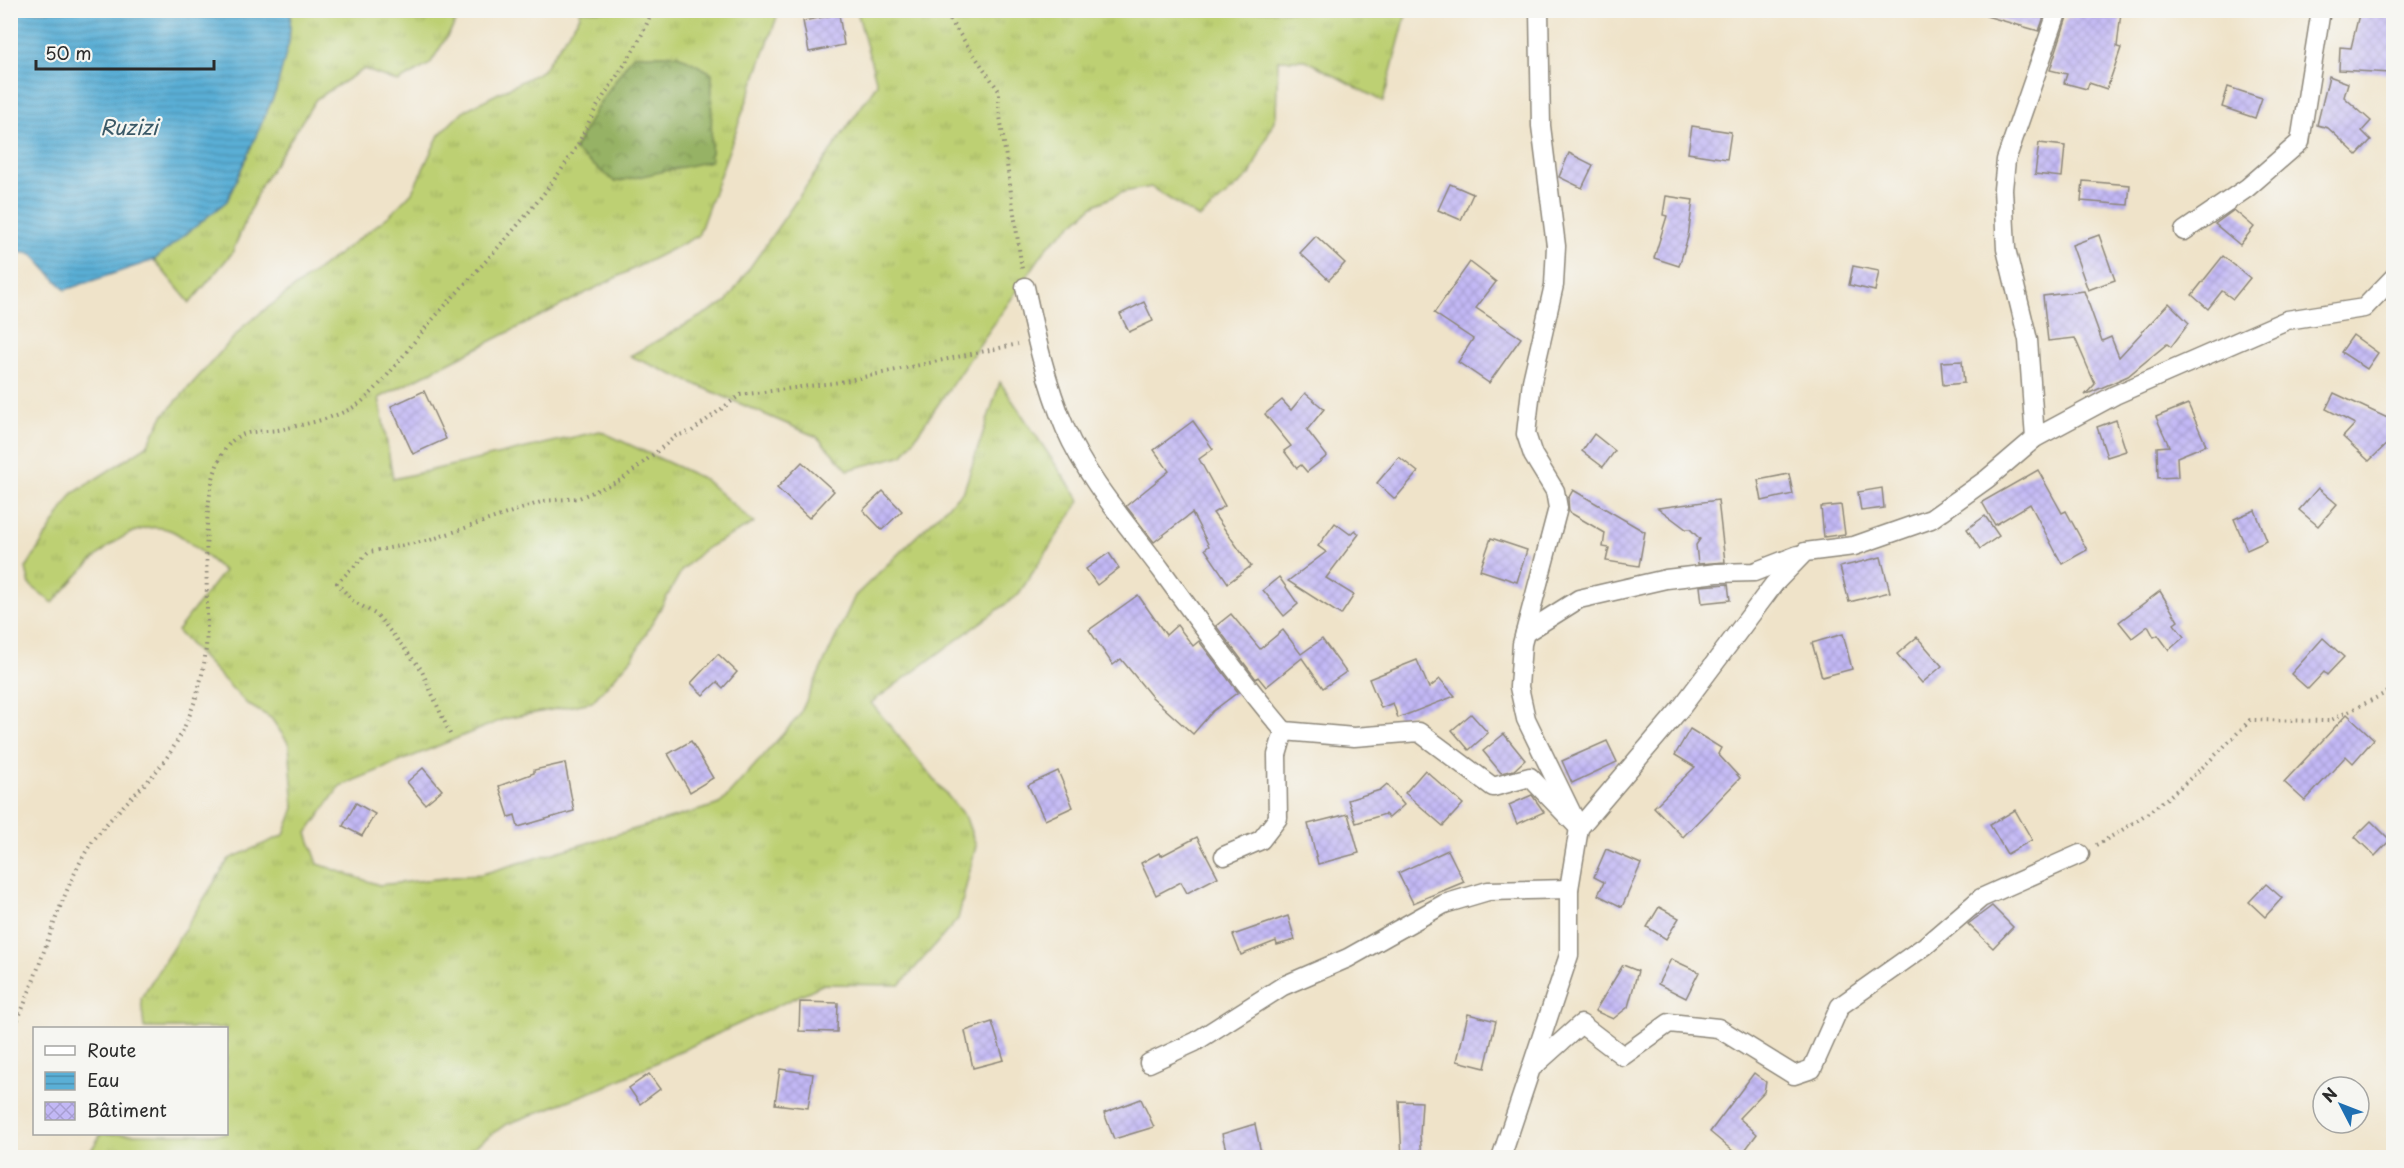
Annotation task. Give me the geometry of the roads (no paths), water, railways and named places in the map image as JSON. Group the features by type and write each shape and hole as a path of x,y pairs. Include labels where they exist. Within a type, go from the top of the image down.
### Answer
{"street":[{"path":"1539,10 1541,126 1555,256 1554,285 1532,381 1526,434 1533,455 1555,491 1558,508 1525,633 1519,687 1526,719 1579,828"},
{"path":"2035,438 2028,340 2007,249 2003,189 2006,160 2058,10"},
{"path":"2184,231 2247,188 2300,142 2322,10"},
{"path":"1525,633 1579,599 1666,579 1717,573 1754,572 1805,552 1854,546 1931,519 1987,479 2035,438 2115,395 2287,320 2364,308 2394,277"},
{"path":"1025,287 1037,340 1065,429 1083,461 1120,519 1161,570 1230,667 1284,731 1354,736 1419,732 1493,787 1530,777 1579,828"},
{"path":"1501,1158 1569,956 1569,889 1579,828 1681,708 1774,584 1805,552"},
{"path":"1224,856 1261,840 1278,818 1277,755 1284,731"},
{"path":"1532,1069 1581,1024 1623,1056 1669,1023 1718,1028 1794,1075 1812,1069 1840,1006 1925,946 1981,898 2080,854"},
{"path":"1149,1063 1195,1042 1283,986 1348,958 1444,904 1488,891 1569,889"}],"water":[{"name":"Ruzizi","path":"10,11 291,11 289,42 276,91 227,201 154,260 65,290 32,254 11,251"}]}
